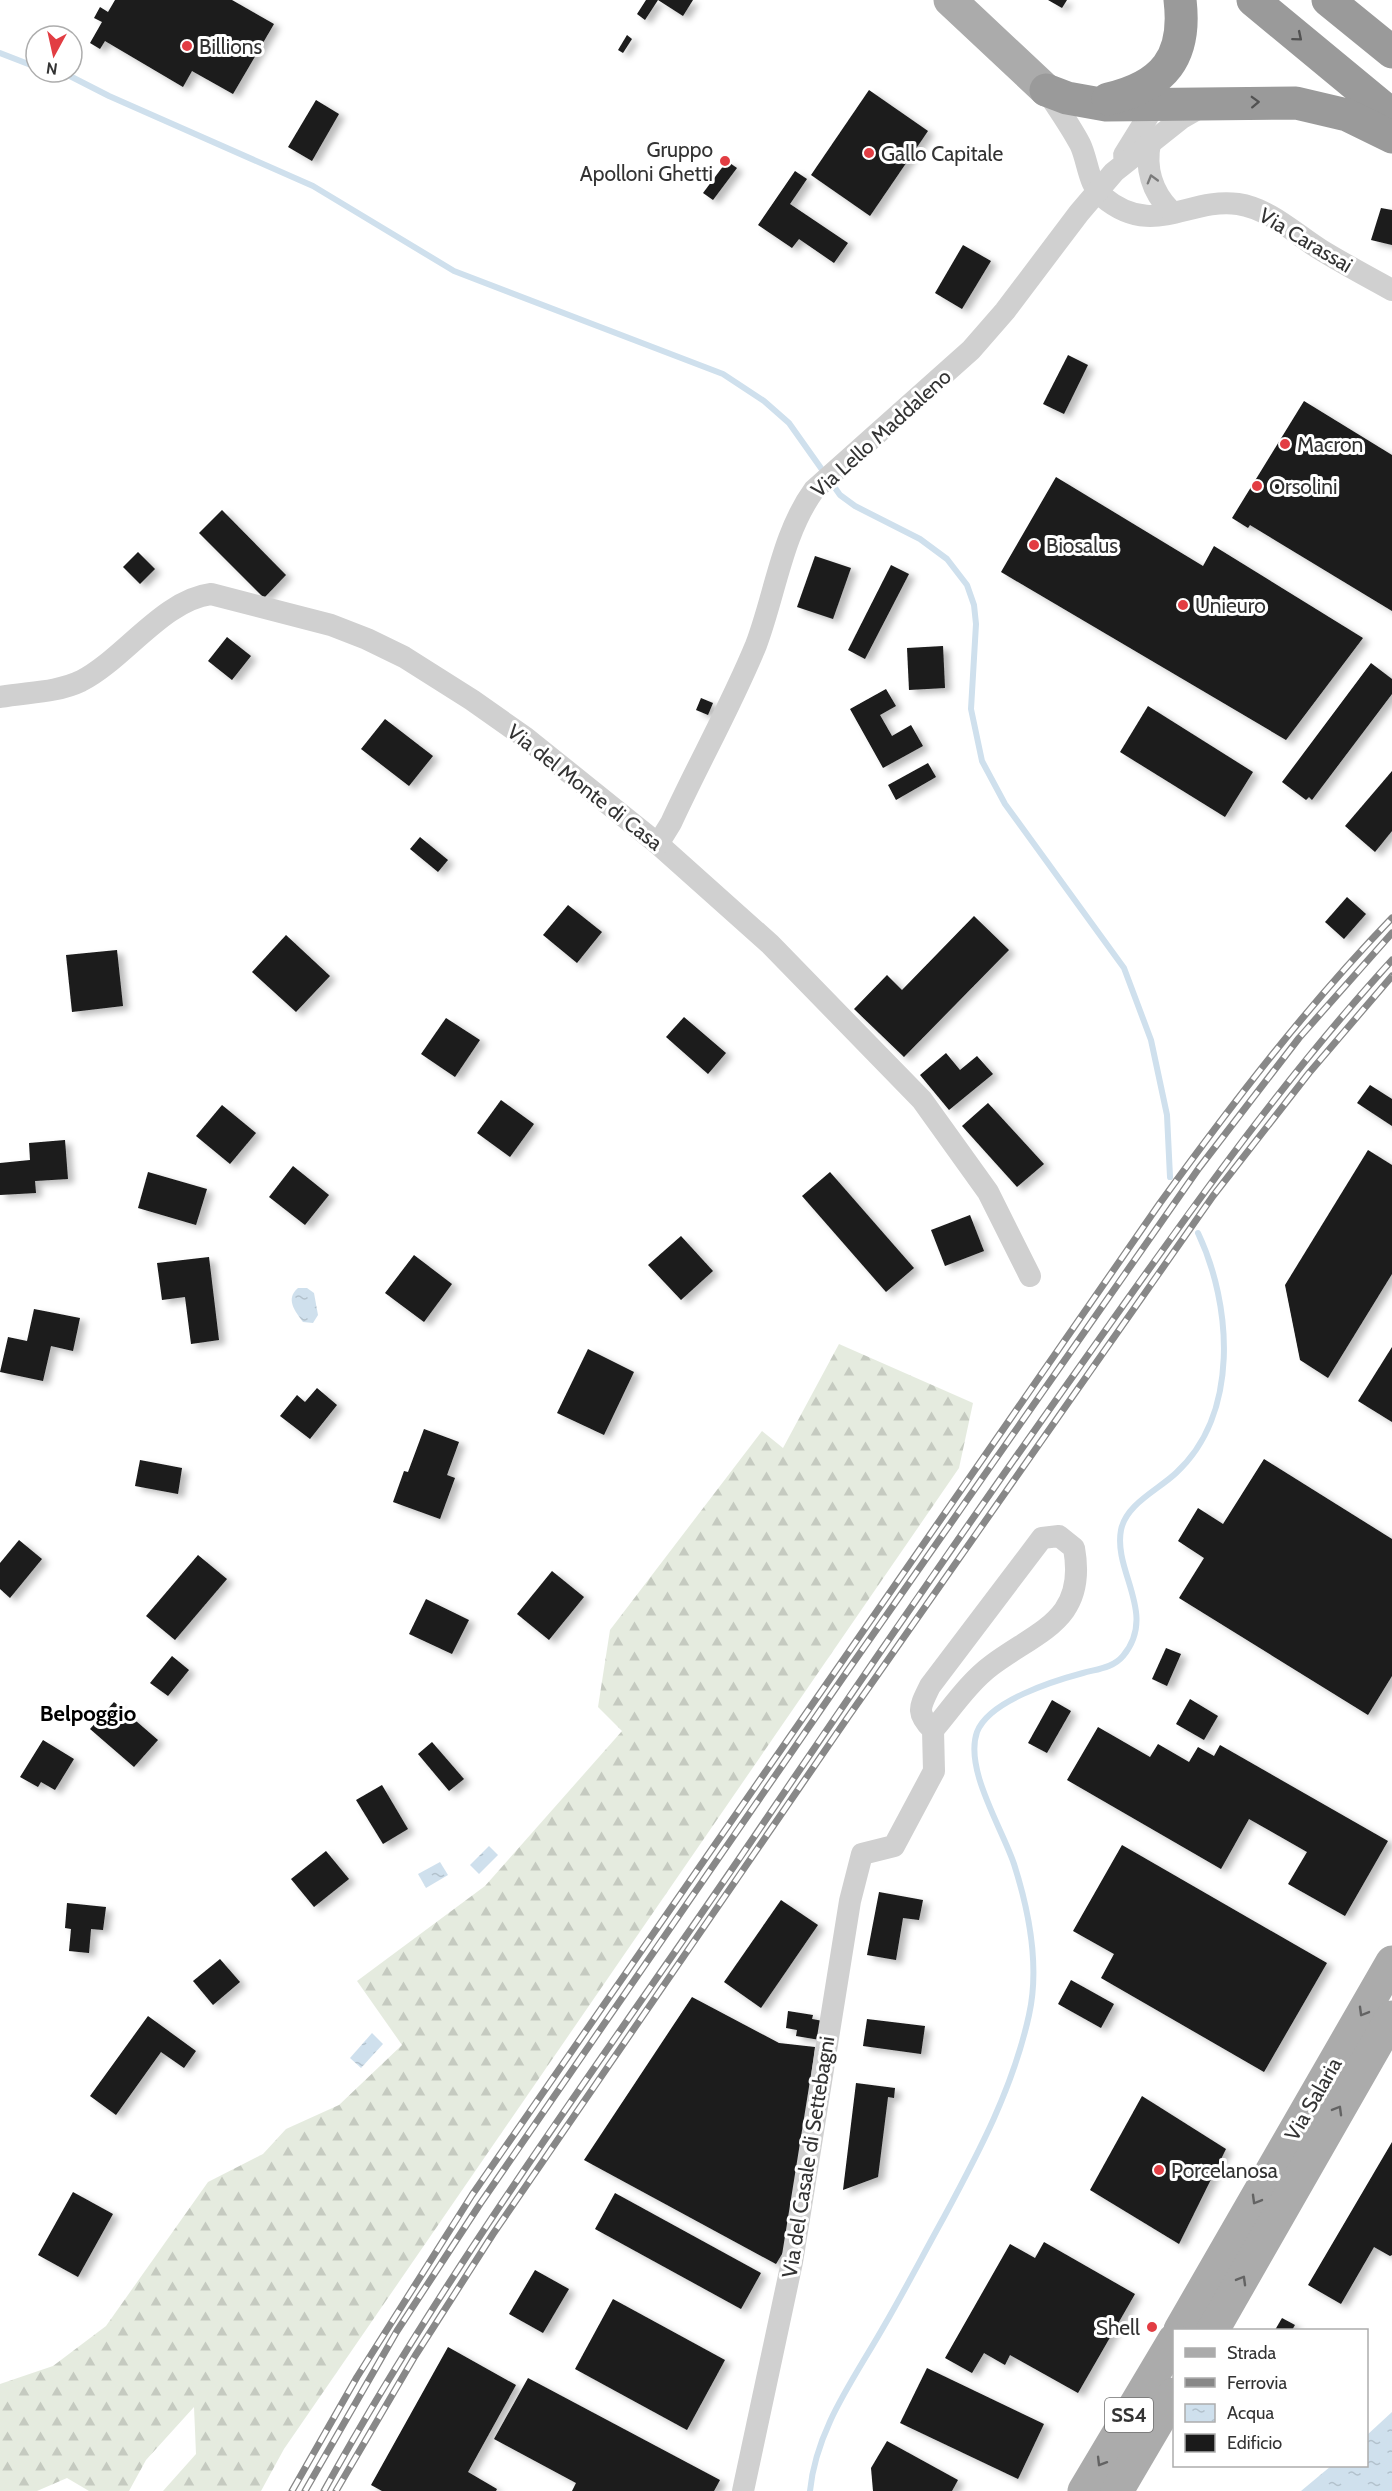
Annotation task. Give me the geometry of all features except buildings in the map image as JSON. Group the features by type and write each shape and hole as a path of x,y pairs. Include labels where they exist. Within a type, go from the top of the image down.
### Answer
{"highway":[{"path":"1155,105 1176,56 1182,34 1180,0"},
{"path":"1253,0 1392,115"},
{"path":"1328,0 1392,52"},
{"path":"1090,103 1140,89 1159,75 1176,56"},
{"path":"1046,90 1090,103 1155,105 1276,101 1312,105 1363,121 1392,137"}],"main road":[{"path":"950,0 1046,90"},
{"name":"Via Salaria","path":"1181,2329 1392,1962"},
{"name":"Via Salaria","path":"1214,2329 1392,2017"},
{"name":"SS4","path":"1084,2491 1173,2342"},
{"name":"SS4","path":"1117,2491 1173,2396"}],"street":[{"path":"1046,90 1107,186"},
{"path":"1107,186 1150,143 1182,118 1207,104"},
{"path":"1107,186 1155,105"},
{"path":"1150,143 1148,162 1151,183 1161,201 1176,211"},
{"name":"Via Carassai","path":"1107,186 1130,212 1149,216 1162,217 1176,211 1228,203 1259,210 1275,218 1322,251 1392,290"},
{"name":"Via Lello Maddaleno","path":"658,844 671,823 751,657 768,611 783,559 802,511 814,490 971,350 1005,312 1107,186"},
{"name":"Via del Monte di Casa","path":"0,697 51,690 78,682 112,660 178,607 206,594 222,595 285,615 331,625 404,657 465,695 519,733 658,844 770,944 922,1100 956,1143 988,1192 1030,1276"},
{"path":"1059,1536 1074,1548 1078,1571 1070,1603 1041,1635 990,1666 933,1730 922,1719 920,1708 930,1686 1042,1538 1059,1536"},
{"name":"Via del Casale di Settebagni","path":"743,2491 792,2262 850,1901 862,1854 894,1846 934,1771 933,1730"}],"green space":[{"path":"839,1344 973,1403 959,1468 284,2449 261,2491 163,2491 196,2454 194,2407 146,2460 129,2491 89,2491 67,2478 37,2491 0,2491 0,2384 53,2366 106,2326 208,2182 263,2154 286,2129 339,2105 402,2045 357,1981 485,1886 622,1731 598,1707 610,1630 762,1431 783,1448"}],"water":[{"path":"298,1288 307,1288 314,1293 318,1315 313,1323 303,1322 293,1305 292,1296"},
{"path":"489,1846 498,1855 479,1874 470,1865"},
{"path":"440,1862 448,1875 426,1888 418,1874"},
{"path":"372,2033 383,2044 361,2068 350,2058"},
{"path":"1392,2412 1392,2491 1301,2491 1330,2467 1368,2467 1368,2434"}],"waterway":[{"path":"0,53 24,62"},
{"path":"84,83 313,186 454,271 723,374 764,401 789,423 840,495 855,506 920,539 947,559 967,585 974,605 976,624 971,709 982,761 1005,804 1124,968 1151,1040 1167,1115 1170,1177"},
{"path":"810,2491 820,2447 838,2405 970,2168 994,2119 1014,2068 1032,1996 1031,1939 1014,1864 980,1781 974,1747 977,1732 994,1711 1023,1694 1055,1681 1114,1663 1123,1656 1133,1640 1136,1609 1120,1546 1124,1521 1136,1505 1176,1473 1197,1449 1211,1421 1220,1390 1224,1358 1223,1325 1218,1293 1198,1233"}],"railway":[{"path":"292,2491 357,2377 472,2195 1160,1203 1300,1021 1392,918"},
{"path":"305,2491 397,2331 480,2204 844,1676 1199,1168 1299,1038 1392,933"},
{"path":"324,2491 428,2315 484,2230 976,1514 1240,1144 1276,1097 1392,960"},
{"path":"336,2491 415,2356 493,2234 848,1717 1213,1196 1309,1073 1392,976"}],"place":[{"name":"Billions","path":"187,46"},
{"name":"Gallo Capitale","path":"869,153"},
{"name":"Gruppo Apolloni Ghetti","path":"725,161"},
{"name":"Macron","path":"1285,444"},
{"name":"Orsolini","path":"1257,486"},
{"name":"Biosalus","path":"1034,545"},
{"name":"Unieuro","path":"1183,605"},
{"name":"Porcelanosa","path":"1159,2170"},
{"name":"Shell","path":"1152,2327"}],"district":[{"name":"Belpoggio","path":"88,1713"}]}
